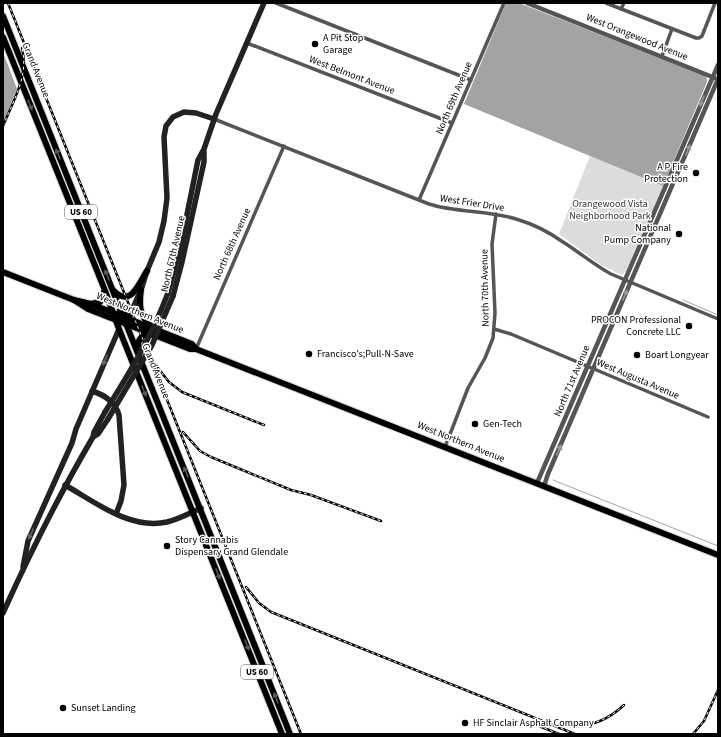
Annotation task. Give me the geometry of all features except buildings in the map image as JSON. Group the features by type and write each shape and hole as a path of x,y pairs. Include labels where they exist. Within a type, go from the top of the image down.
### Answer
{"main road":[{"name":"North 67th Avenue","path":"93,437 98,434 152,345 170,294 198,160 204,149 214,119 264,3"},
{"name":"Grand Avenue","path":"3,16 201,508 290,734"},
{"name":"Grand Avenue","path":"3,37 282,734"},
{"path":"16,69 24,66"},
{"path":"23,87 31,84"},
{"name":"North 67th Avenue","path":"132,312 161,235 167,206 164,137 166,126 173,117 184,112 196,113 214,119"},
{"path":"113,290 122,297 130,295 135,291 147,271"},
{"name":"West Northern Avenue","path":"3,272 74,300 113,312 153,335 190,350 196,349"},
{"path":"91,304 98,304 101,302 104,297 104,288"},
{"path":"141,290 140,304 143,316 148,323 163,332"},
{"name":"North 67th Avenue","path":"3,613 23,567 65,485 93,437 101,419 143,350 170,294"},
{"name":"West Northern Avenue","path":"74,300 88,309 115,320 125,318"},
{"path":"110,306 125,318"},
{"path":"119,329 128,314 132,312"},
{"name":"West Northern Avenue","path":"125,318 129,322 136,322 192,344 196,349 718,555"},
{"name":"North 67th Avenue","path":"23,567 28,541 72,443 76,429 119,329"},
{"path":"141,361 138,345 139,340 146,334 153,335"},
{"path":"92,392 102,395 112,402 119,414 124,485 121,501 116,514"},
{"path":"65,485 116,514 138,521 157,523 173,520 201,508"},
{"path":"232,609 239,606"}],"street":[{"path":"276,3 471,80"},
{"name":"North 69th Avenue","path":"419,200 504,3"},
{"name":"West Orangewood Avenue","path":"527,3 716,78"},
{"path":"606,3 699,38 702,36 715,3"},
{"path":"621,9 624,3"},
{"path":"662,56 672,29"},
{"name":"West Belmont Avenue","path":"247,43 452,123"},
{"name":"North 71st Avenue","path":"544,486 650,238 716,78 718,65"},
{"name":"North 71st Avenue","path":"537,483 644,235 716,78"},
{"name":"West Frier Drive","path":"214,119 439,207 496,214 526,223 548,232 601,268 624,281 718,319"},
{"name":"North 68th Avenue","path":"196,349 284,146"},
{"name":"North 70th Avenue","path":"445,447 468,388 489,349 494,329 495,313 492,244 496,214"},
{"path":"644,235 650,238"},
{"path":"610,315 615,318"},
{"name":"West Augusta Avenue","path":"494,329 511,334 708,417"}],"green space":[{"name":"Orangewood Vista Neighborhood Park","path":"590,156 663,186 626,271 623,274 601,265 559,234"}],"shaded area":[{"path":"506,3 519,3 706,76 707,82 663,186 464,104"},
{"path":"3,52 17,89 3,124"}],"waterway":[{"path":"683,300 718,315"},
{"path":"553,480 718,546"}],"railway":[{"path":"8,3 301,734"},
{"path":"3,126 22,78 24,58 22,48"},
{"path":"158,368 169,382 182,392 264,425"},
{"path":"183,432 200,451 211,457 291,490 311,495 381,521"},
{"path":"246,587 259,603 271,612 575,734"},
{"path":"693,734 704,721 718,690"},
{"path":"561,725 587,725 603,719 624,705"},
{"path":"539,726 559,734"}],"place":[{"name":"A Pit Stop Garage","path":"315,44"},
{"name":"A P Fire Protection","path":"696,173"},
{"name":"National Pump Company","path":"679,234"},
{"name":"PROCON Professional Concrete LLC","path":"689,326"},
{"name":"Francisco's;Pull-N-Save","path":"309,354"},
{"name":"Boart Longyear","path":"637,355"},
{"name":"Gen-Tech","path":"475,424"},
{"name":"Story Cannabis Dispensary Grand Glendale","path":"167,546"},
{"name":"Sunset Landing","path":"63,708"},
{"name":"HF Sinclair Asphalt Company","path":"465,723"}]}
